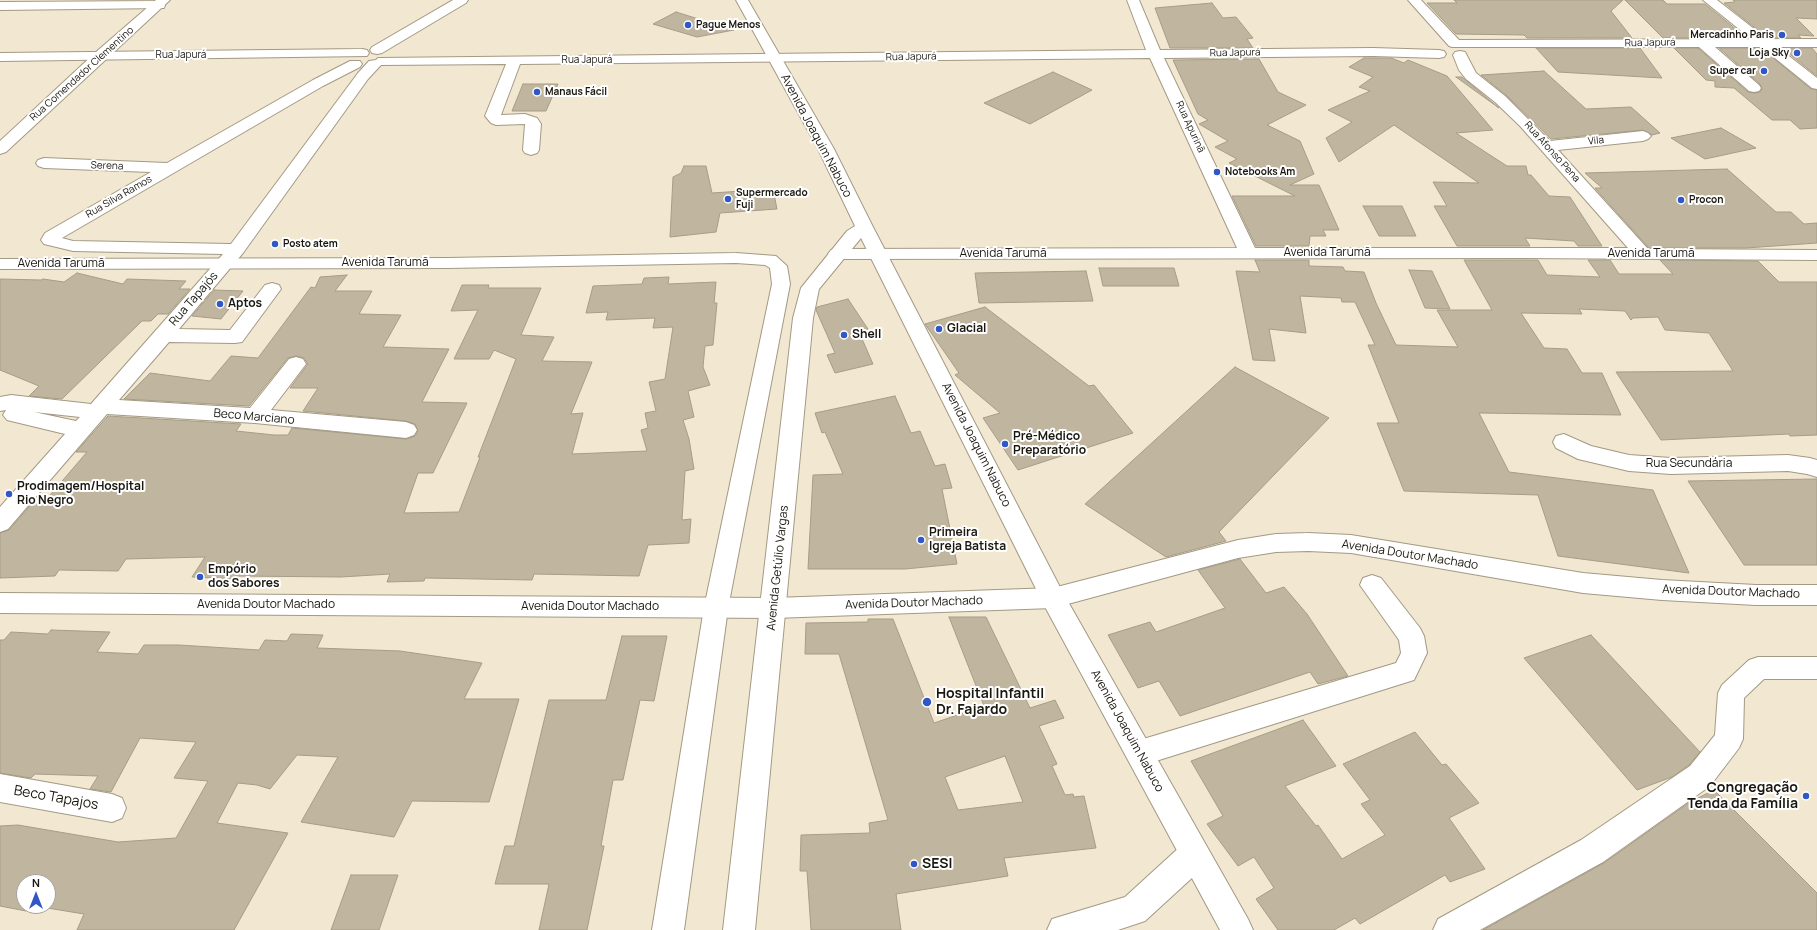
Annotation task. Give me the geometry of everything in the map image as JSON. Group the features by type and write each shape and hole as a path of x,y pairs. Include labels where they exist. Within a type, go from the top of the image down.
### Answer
{"street":[{"path":"380,57 462,0"},
{"name":"Avenida Joaquim Nabuco","path":"742,0 826,149 864,227 1053,598 1140,753 1194,855 1237,930"},
{"name":"Rua Apurinã","path":"1133,0 1153,50 1248,253"},
{"name":"Rua Afonso Pena","path":"1406,0 1422,21 1436,47 1460,79 1510,113 1625,254"},
{"name":"Rua Afonso Pena","path":"1414,0 1459,48 1466,70 1471,76 1548,146 1642,253"},
{"path":"1709,0 1817,85"},
{"path":"0,6 42,3 162,2"},
{"name":"Rua Comendador Clementino","path":"0,149 96,59 162,2"},
{"path":"1702,43 1754,88"},
{"name":"Rua Japurá","path":"380,57 515,60 772,54 1153,50 1366,52 1436,47 1459,48 1603,44 1817,44"},
{"name":"Rua Japurá","path":"0,57 96,59 357,59 364,66 380,57 493,53 772,54"},
{"name":"Rua Tapajós","path":"0,523 231,256 363,76 380,57"},
{"name":"Rua Japurá","path":"0,65 96,59"},
{"name":"Rua Silva Ramos","path":"231,256 170,249 73,246 50,240 59,232 324,80 357,59"},
{"path":"515,60 493,116 496,120 525,119 532,121 531,150"},
{"name":"Vila","path":"1548,146 1643,136"},
{"name":"Serena","path":"44,164 169,168"},
{"name":"Avenida Getúlio Vargas","path":"739,930 774,608 803,318 810,288 853,235 864,227"},
{"name":"Avenida Tarumã","path":"837,254 1642,253 1817,255"},
{"name":"Avenida Tarumã","path":"0,264 231,256 448,263 736,258 770,260 778,266 781,284 716,608"},
{"path":"163,335 235,337 272,289"},
{"path":"255,416 296,364"},
{"name":"Beco Marciano","path":"0,404 11,402 99,409 255,416 406,430"},
{"path":"0,410 9,414 80,430"},
{"name":"Rua Secundária","path":"1564,442 1586,453 1629,464 1671,466 1788,464 1810,466 1817,469"},
{"name":"Avenida Doutor Machado","path":"0,603 774,608 1053,598 1238,549 1276,543 1308,542 1351,544 1583,583 1670,591 1756,595 1817,595"},
{"path":"1140,753 1374,680 1405,672 1414,653 1410,636 1372,585"},
{"path":"668,930 716,608"},
{"path":"1448,930 1592,851 1700,776 1729,739 1730,693 1758,668 1817,668"},
{"name":"Beco Tapajos","path":"0,788 112,808"},
{"path":"1063,930 1134,910 1194,855"}],"building":[{"path":"1454,0 1623,0 1611,11 1632,38 1527,38 1524,35 1456,34 1427,3 1457,3"},
{"path":"1625,0 1663,0 1667,4 1705,4 1747,38 1663,38"},
{"path":"1733,0 1817,0 1817,19 1796,18 1814,36 1798,35 1801,38 1768,38 1724,3 1735,2"},
{"path":"1212,3 1223,18 1236,17 1253,38 1247,39 1253,48 1170,48 1155,8"},
{"name":"Pague Menos","path":"676,12 734,30 697,37 653,24"},
{"path":"1536,48 1640,48 1662,78 1558,72"},
{"path":"1674,48 1698,48 1748,92 1754,93 1760,92 1762,89 1760,84 1719,48 1761,48 1811,89 1817,90 1817,128 1800,129 1790,120 1772,120 1734,88 1715,87 1715,81 1706,80"},
{"path":"1782,48 1812,48 1817,54 1817,76"},
{"path":"1364,58 1391,58 1404,63 1408,60 1447,76 1493,130 1456,133 1507,166 1526,166 1528,175 1531,175 1549,196 1570,197 1602,246 1578,246 1574,241 1525,238 1530,246 1457,246 1434,206 1447,206 1433,182 1479,183 1394,125 1339,162 1326,138 1352,122 1328,110 1370,91 1359,87 1373,77 1349,67"},
{"path":"1259,59 1278,92 1306,105 1267,125 1300,141 1314,174 1290,185 1319,185 1339,230 1323,230 1326,236 1310,236 1309,246 1256,246 1232,196 1295,196 1229,163 1237,159 1215,147 1228,141 1199,124 1208,120 1198,114 1173,60"},
{"path":"1544,71 1586,109 1631,107 1660,133 1652,135 1643,130 1551,139 1506,95 1481,75"},
{"path":"1053,72 1092,90 1030,124 984,103"},
{"path":"1456,77 1462,77 1499,108"},
{"name":"Manaus Fácil","path":"523,84 558,84 546,111 512,111"},
{"path":"1721,128 1756,148 1705,159 1671,138"},
{"name":"Supermercado Fuji","path":"684,166 706,166 712,193 773,189 777,209 720,213 716,232 670,237 673,177 681,173"},
{"path":"1727,169 1776,212 1791,212 1804,224 1817,223 1817,243 1746,248 1649,248 1595,188 1602,188 1585,173"},
{"path":"1363,206 1402,206 1416,236 1379,236"},
{"path":"1255,260 1309,260 1309,266 1343,267 1345,271 1364,272 1376,303 1396,345 1458,347 1437,310 1492,310 1464,260 1538,260 1547,275 1600,277 1588,260 1610,260 1619,274 1673,274 1660,260 1758,261 1779,282 1817,282 1817,435 1790,436 1789,434 1661,440 1616,372 1733,371 1709,333 1665,330 1658,317 1633,318 1631,320 1625,311 1579,309 1582,314 1521,313 1544,348 1567,349 1582,373 1602,373 1621,415 1479,413 1509,472 1653,490 1689,573 1558,556 1538,495 1404,491 1377,423 1399,423 1368,345 1375,345 1355,302 1342,302 1341,298 1300,296 1306,333 1269,329 1275,361 1253,360 1236,271 1260,272"},
{"path":"1099,268 1174,268 1179,286 1103,286"},
{"path":"1409,270 1432,271 1450,309 1425,308"},
{"path":"1086,271 1093,301 979,303 975,273"},
{"path":"77,273 123,284 127,279 186,281 179,289 190,289 168,314 158,314 151,321 142,321 62,399 29,396 39,386 0,370 0,279 43,279 64,282"},
{"path":"347,275 335,291 372,291 359,314 401,315 383,347 449,349 422,402 467,403 433,473 418,473 404,513 459,512 480,457 478,457 516,359 494,350 489,359 454,359 478,310 451,311 462,285 489,285 488,288 541,288 521,335 554,337 542,361 592,362 571,414 583,413 572,454 647,451 641,430 648,428 645,413 656,411 649,382 665,379 673,327 653,328 655,318 606,320 608,312 586,313 593,286 642,284 644,278 669,277 668,284 716,282 714,303 717,303 713,345 705,346 703,367 710,385 688,391 694,417 683,420 689,439 694,469 685,471 682,520 691,519 689,543 648,545 639,576 534,574 532,580 425,578 424,581 387,582 390,574 341,577 235,576 233,579 192,577 205,557 126,559 118,571 59,570 55,576 0,578 0,533 9,530 34,501 45,501 87,452 76,452 108,416 241,424 236,431 274,435 288,435 292,428 406,439 415,436 418,431 415,424 406,421 303,411 318,388 290,388 308,364 304,358 296,356 288,358 249,406 124,399 150,373 210,381 231,356 258,358 311,287 315,288 320,277"},
{"name":"Aptos","path":"214,290 243,291 221,319 192,316"},
{"path":"848,299 868,329 859,332 873,364 835,373 827,355 835,353 816,310 817,307"},
{"path":"985,307 1089,386 1094,385 1133,433 1018,470 983,418 1000,413 955,375 959,373 925,324"},
{"path":"1235,367 1329,418 1219,532 1226,541 1166,557 1085,504"},
{"path":"895,396 911,433 920,431 935,466 945,464 952,488 942,489 957,564 905,569 808,569 813,475 843,474 825,432 822,433 815,413"},
{"path":"1817,479 1817,565 1744,565 1688,481"},
{"path":"1240,559 1266,593 1284,587 1307,614 1348,676 1318,684 1310,672 1180,716 1159,681 1138,688 1108,635 1150,622 1156,632 1225,608 1198,570"},
{"path":"949,617 986,617 1030,708 1055,700 1064,718 1039,726 1057,764 1052,766 1065,795 1073,794 1074,797 1084,796 1096,848 1004,858 1008,876 896,894 901,930 811,930 807,871 800,871 801,835 870,833 869,823 888,820 839,654 805,654 806,623 868,622 868,619 893,619 934,723 984,706","holes":["1005,756 1023,802 958,810 945,777"]},
{"path":"51,630 110,632 97,652 138,654 144,645 179,645 259,650 265,640 287,641 291,634 323,635 317,648 400,651 482,663 464,699 519,699 489,802 412,801 394,837 301,822 338,757 297,755 270,789 257,785 238,783 217,823 288,833 234,930 77,930 84,914 56,909 56,874 16,874 16,909 0,906 0,826 18,825 118,842 176,838 208,781 174,778 196,742 140,738 111,792 90,789 98,776 35,774 31,778 0,773 0,640 4,640 11,632 48,634"},
{"path":"1591,635 1700,752 1689,765 1672,777 1637,790 1524,658"},
{"path":"622,636 667,636 654,701 640,700 623,780 613,780 601,846 604,846 587,930 539,930 549,884 495,884 505,846 514,846 549,700 606,700"},
{"path":"1303,720 1336,766 1285,786 1316,826 1318,825 1342,859 1385,835 1361,804 1370,800 1343,764 1415,732 1442,765 1446,764 1479,803 1449,818 1485,869 1450,882 1445,875 1360,924 1355,918 1334,930 1278,930 1256,899 1274,888 1254,857 1238,866 1207,824 1223,816 1191,761"},
{"path":"1714,790 1817,893 1817,930 1483,930 1604,863 1690,802"},
{"path":"351,875 398,875 379,930 331,930"}],"place":[{"name":"Pague Menos","path":"688,25"},
{"name":"Mercadinho Paris","path":"1782,35"},
{"name":"Loja Sky","path":"1797,53"},
{"name":"Super car","path":"1764,71"},
{"name":"Manaus Fácil","path":"537,92"},
{"name":"Notebooks Am","path":"1217,172"},
{"name":"Supermercado Fuji","path":"728,199"},
{"name":"Procon","path":"1681,200"},
{"name":"Posto atem","path":"275,244"},
{"name":"Aptos","path":"220,304"},
{"name":"Glacial","path":"939,329"},
{"name":"Shell","path":"844,335"},
{"name":"Pré-Médico Preparatório","path":"1005,444"},
{"name":"Prodimagem/Hospital Rio Negro","path":"9,494"},
{"name":"Primeira Igreja Batista","path":"921,540"},
{"name":"Empório dos Sabores","path":"200,577"},
{"name":"Hospital Infantil Dr. Fajardo","path":"927,702"},
{"name":"Congregação Tenda da Família","path":"1806,796"},
{"name":"SESI","path":"914,864"}]}
